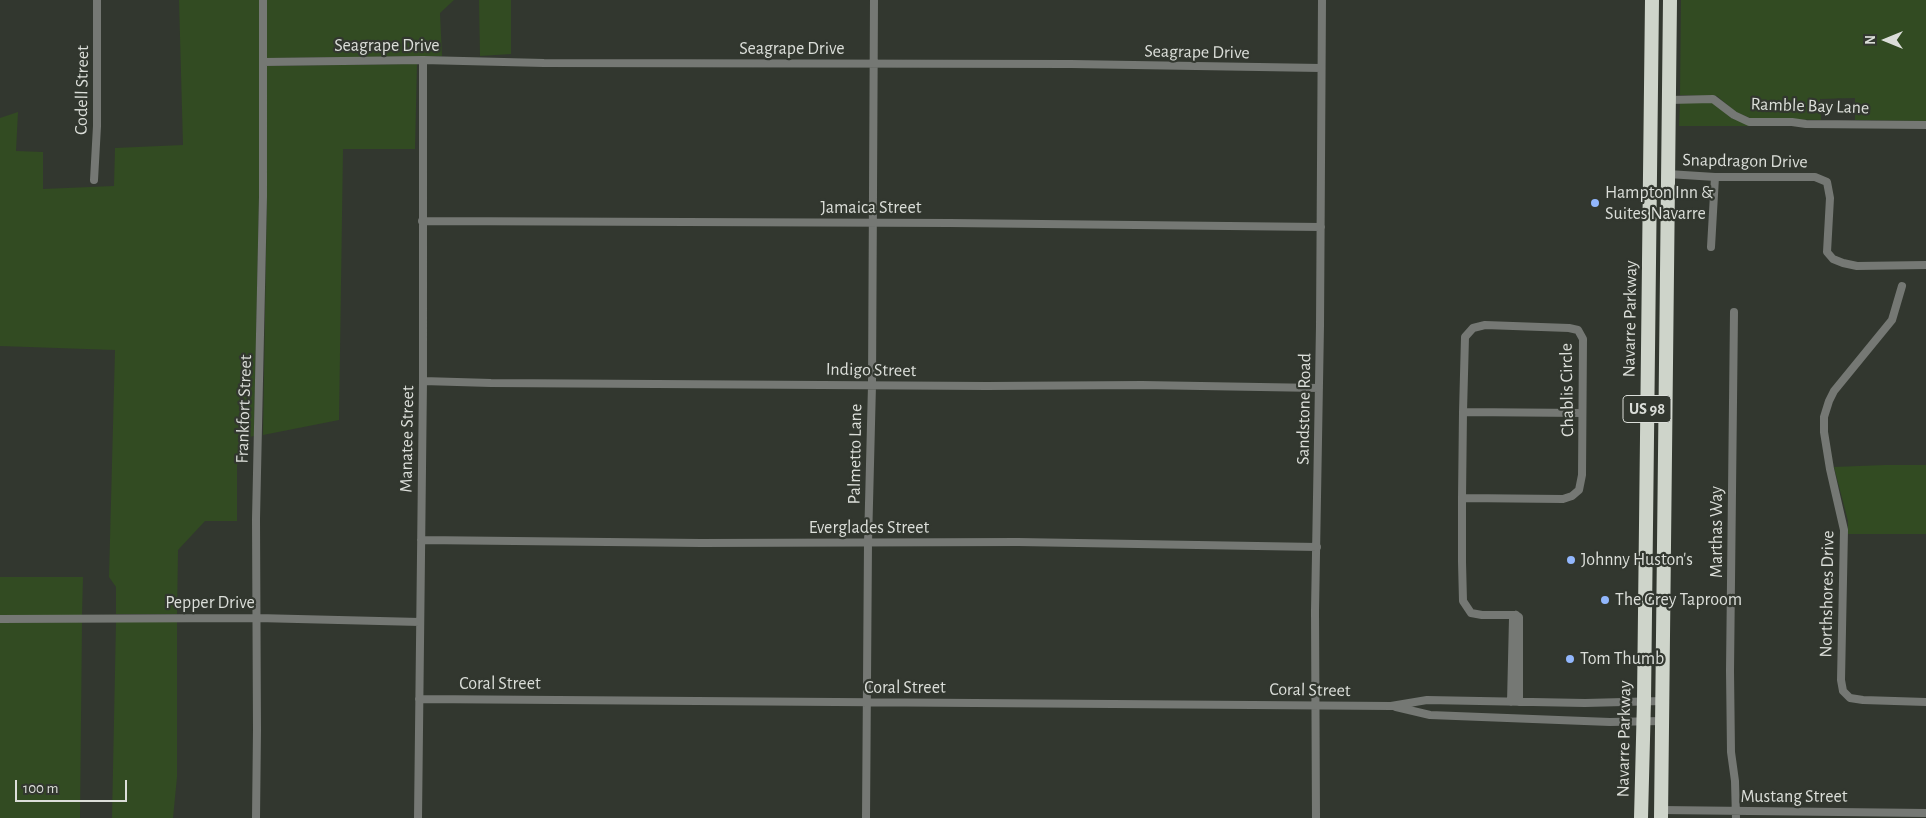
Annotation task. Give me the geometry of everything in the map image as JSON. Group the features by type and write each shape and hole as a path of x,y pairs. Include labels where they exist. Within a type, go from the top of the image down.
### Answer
{"highway":[{"name":"Navarre Parkway","path":"1641,818 1644,722 1652,0"},
{"name":"Navarre Parkway","path":"1661,814 1670,0"}],"street":[{"name":"Codell Street","path":"94,180 97,126 97,0"},
{"name":"Frankfort Street","path":"256,818 256,518 261,343 263,0"},
{"name":"Palmetto Lane","path":"866,818 868,543 872,385 874,0"},
{"name":"Sandstone Road","path":"1316,818 1315,610 1321,227 1322,0"},
{"name":"Seagrape Drive","path":"263,62 423,60 544,63 873,63 1321,68"},
{"name":"Manatee Street","path":"418,818 423,381 423,60"},
{"name":"Ramble Bay Lane","path":"1669,100 1692,98 1716,100 1734,115 1749,122 1926,125"},
{"name":"Snapdragon Drive","path":"1668,174 1715,177 1816,177 1827,182 1830,198 1827,252 1832,259 1857,266 1926,265"},
{"path":"1711,247 1715,177"},
{"name":"Jamaica Street","path":"422,221 1321,227"},
{"name":"Northshores Drive","path":"1902,286 1892,320 1834,391 1824,417 1824,432 1830,469 1844,530 1841,680 1843,692 1850,698 1863,700 1926,702"},
{"name":"Marthas Way","path":"1734,312 1730,671 1731,752 1735,781 1736,815"},
{"name":"Chablis Circle","path":"1462,498 1563,499 1575,494 1581,483 1582,475 1583,339 1578,330 1569,328 1485,325 1473,328 1465,337 1462,498 1463,598 1465,605 1471,613 1482,615 1516,615 1513,618 1515,702"},
{"name":"Indigo Street","path":"423,381 491,383 1152,385 1319,388"},
{"path":"1463,412 1582,413"},
{"path":"1646,502 1665,503"},
{"name":"Everglades Street","path":"421,540 1057,543 1317,547"},
{"name":"Pepper Drive","path":"0,619 256,618 420,622"},
{"name":"Coral Street","path":"419,699 1391,706 1427,700 1585,703 1662,701"},
{"name":"Coral Street","path":"1391,706 1430,715 1610,722 1662,721"},
{"name":"Mustang Street","path":"1661,814 1926,813"}],"green space":[{"path":"179,0 259,0 259,196 254,436 245,438 237,466 237,521 205,521 178,550 177,614 116,614 116,587 109,577 115,350 0,346 0,118 18,112 16,151 43,152 43,189 114,186 115,148 183,145"},
{"path":"267,0 454,0 440,13 442,56 267,58"},
{"path":"479,0 511,0 511,54 480,56"},
{"path":"1681,0 1926,0 1926,121 1855,120 1855,98 1820,99 1821,120 1750,118 1736,112 1717,96 1680,95"},
{"path":"417,64 415,149 343,149 339,420 263,435 267,66"},
{"path":"1680,103 1714,103 1731,118 1749,125 1793,126 1679,126"},
{"path":"1926,465 1926,534 1848,534 1848,521 1834,467"},
{"path":"0,577 83,577 82,615 0,615"},
{"path":"82,622 80,818 0,818 0,623"},
{"path":"116,622 177,622 177,777 173,818 112,818"}],"place":[{"name":"Hampton Inn & Suites Navarre","path":"1595,203"},
{"name":"Johnny Huston's","path":"1571,560"},
{"name":"The Grey Taproom","path":"1605,600"},
{"name":"Tom Thumb","path":"1570,659"}]}
